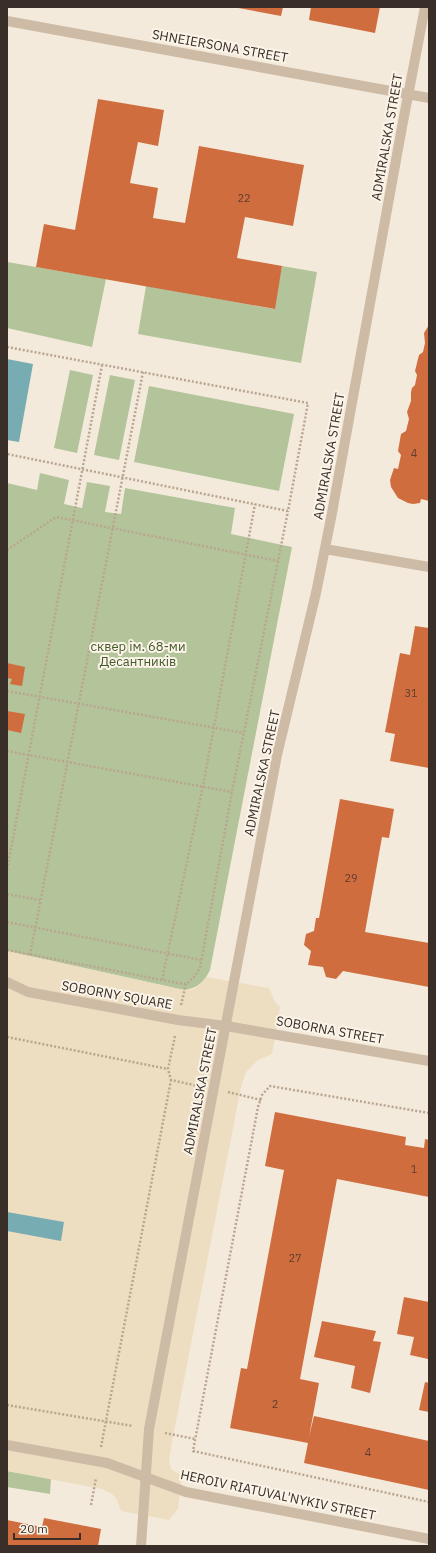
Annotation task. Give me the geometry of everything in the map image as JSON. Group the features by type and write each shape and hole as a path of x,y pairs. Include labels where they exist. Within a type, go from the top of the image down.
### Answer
{"street":[{"name":"ADMIRALSKA STREET","path":"141,1546 149,1429 277,754 325,549 425,7"},
{"name":"SHNEIERSONA STREET","path":"7,21 429,98"},
{"path":"325,549 429,567"},
{"name":"SOBORNY SQUARE","path":"7,982 28,992 178,1020 226,1026"},
{"name":"SOBORNA STREET","path":"226,1026 429,1061"},
{"name":"HEROIV RIATUVAL'NYKIV STREET","path":"7,1445 107,1463 186,1492 429,1539"}],"path":[{"path":"7,347 308,403 232,792 200,968 195,976 186,984 168,1069 171,1080 105,1423 7,1405"},
{"path":"7,870 30,755 102,365"},
{"path":"30,955 143,372"},
{"path":"7,454 288,511"},
{"path":"162,980 203,786 255,504"},
{"path":"7,550 56,517 278,561"},
{"path":"7,691 244,732"},
{"path":"7,751 232,792"},
{"path":"7,894 40,900"},
{"path":"7,922 201,960"},
{"path":"7,950 186,984"},
{"path":"7,1037 168,1069"},
{"path":"171,1080 261,1100"},
{"path":"429,1113 270,1086 262,1095 256,1115 193,1452 429,1502"}],"green space":[{"path":"7,262 106,279 92,347 7,328"},
{"path":"282,266 317,272 301,363 138,334 146,286 274,309"},
{"path":"70,370 93,375 77,453 54,448"},
{"path":"110,375 135,380 119,460 94,455"},
{"path":"149,386 294,414 279,491 134,462"},
{"name":"сквер ім. 68-ми Десантників","path":"40,473 69,480 64,504 82,508 87,482 110,486 105,512 121,514 125,488 235,508 231,534 292,547 210,970 200,984 193,988 184,990 7,951 7,483 37,490"},
{"path":"7,1471 51,1479 50,1494 7,1487"}],"shaded area":[{"path":"7,951 184,990 194,989 202,983 206,977 269,988 275,1002 280,1007 272,1054 258,1060 246,1072 241,1087 171,1447 169,1462 170,1466 172,1470 182,1475 178,1509 169,1520 121,1511 116,1498 111,1493 102,1489 7,1471"}],"water":[{"path":"7,359 33,364 19,442 7,440"},
{"path":"7,1212 64,1222 61,1241 7,1231"}],"building":[{"path":"233,7 283,7 281,16"},
{"path":"311,7 380,7 375,33 309,20"},
{"path":"98,99 164,110 158,146 138,142 130,183 158,188 153,218 185,223 199,146 304,165 293,226 245,217 237,258 282,266 275,309 36,267 44,224 75,230"},
{"path":"429,325 429,501 421,499 420,503 413,504 398,498 391,487 390,480 394,468 398,469 401,455 398,451 401,434 406,431 409,419 407,412 411,401 412,388 415,385 417,375 415,371 419,355 423,352 425,343 424,333"},
{"path":"415,626 429,628 429,768 390,761 395,734 385,732 400,653 410,655"},
{"path":"7,663 25,667 22,686 10,684 12,679 7,678"},
{"path":"7,711 25,714 21,733 7,730"},
{"path":"340,799 394,809 389,838 382,837 365,932 429,943 429,987 343,971 336,979 326,977 323,967 308,965 311,951 304,945 306,934 314,931 316,918 319,918"},
{"path":"275,1112 406,1137 405,1145 424,1148 425,1139 429,1140 429,1197 337,1179 300,1379 319,1383 309,1437 314,1416 429,1441 429,1490 304,1463 308,1443 230,1428 241,1368 247,1369 284,1170 265,1166"},
{"path":"404,1297 429,1302 428,1359 410,1355 414,1337 397,1334"},
{"path":"322,1321 376,1331 373,1341 381,1342 370,1393 351,1388 355,1366 314,1357"},
{"path":"425,1382 429,1383 429,1412 419,1410"},
{"path":"44,1518 101,1529 98,1546 7,1546 7,1520 42,1527"}]}
